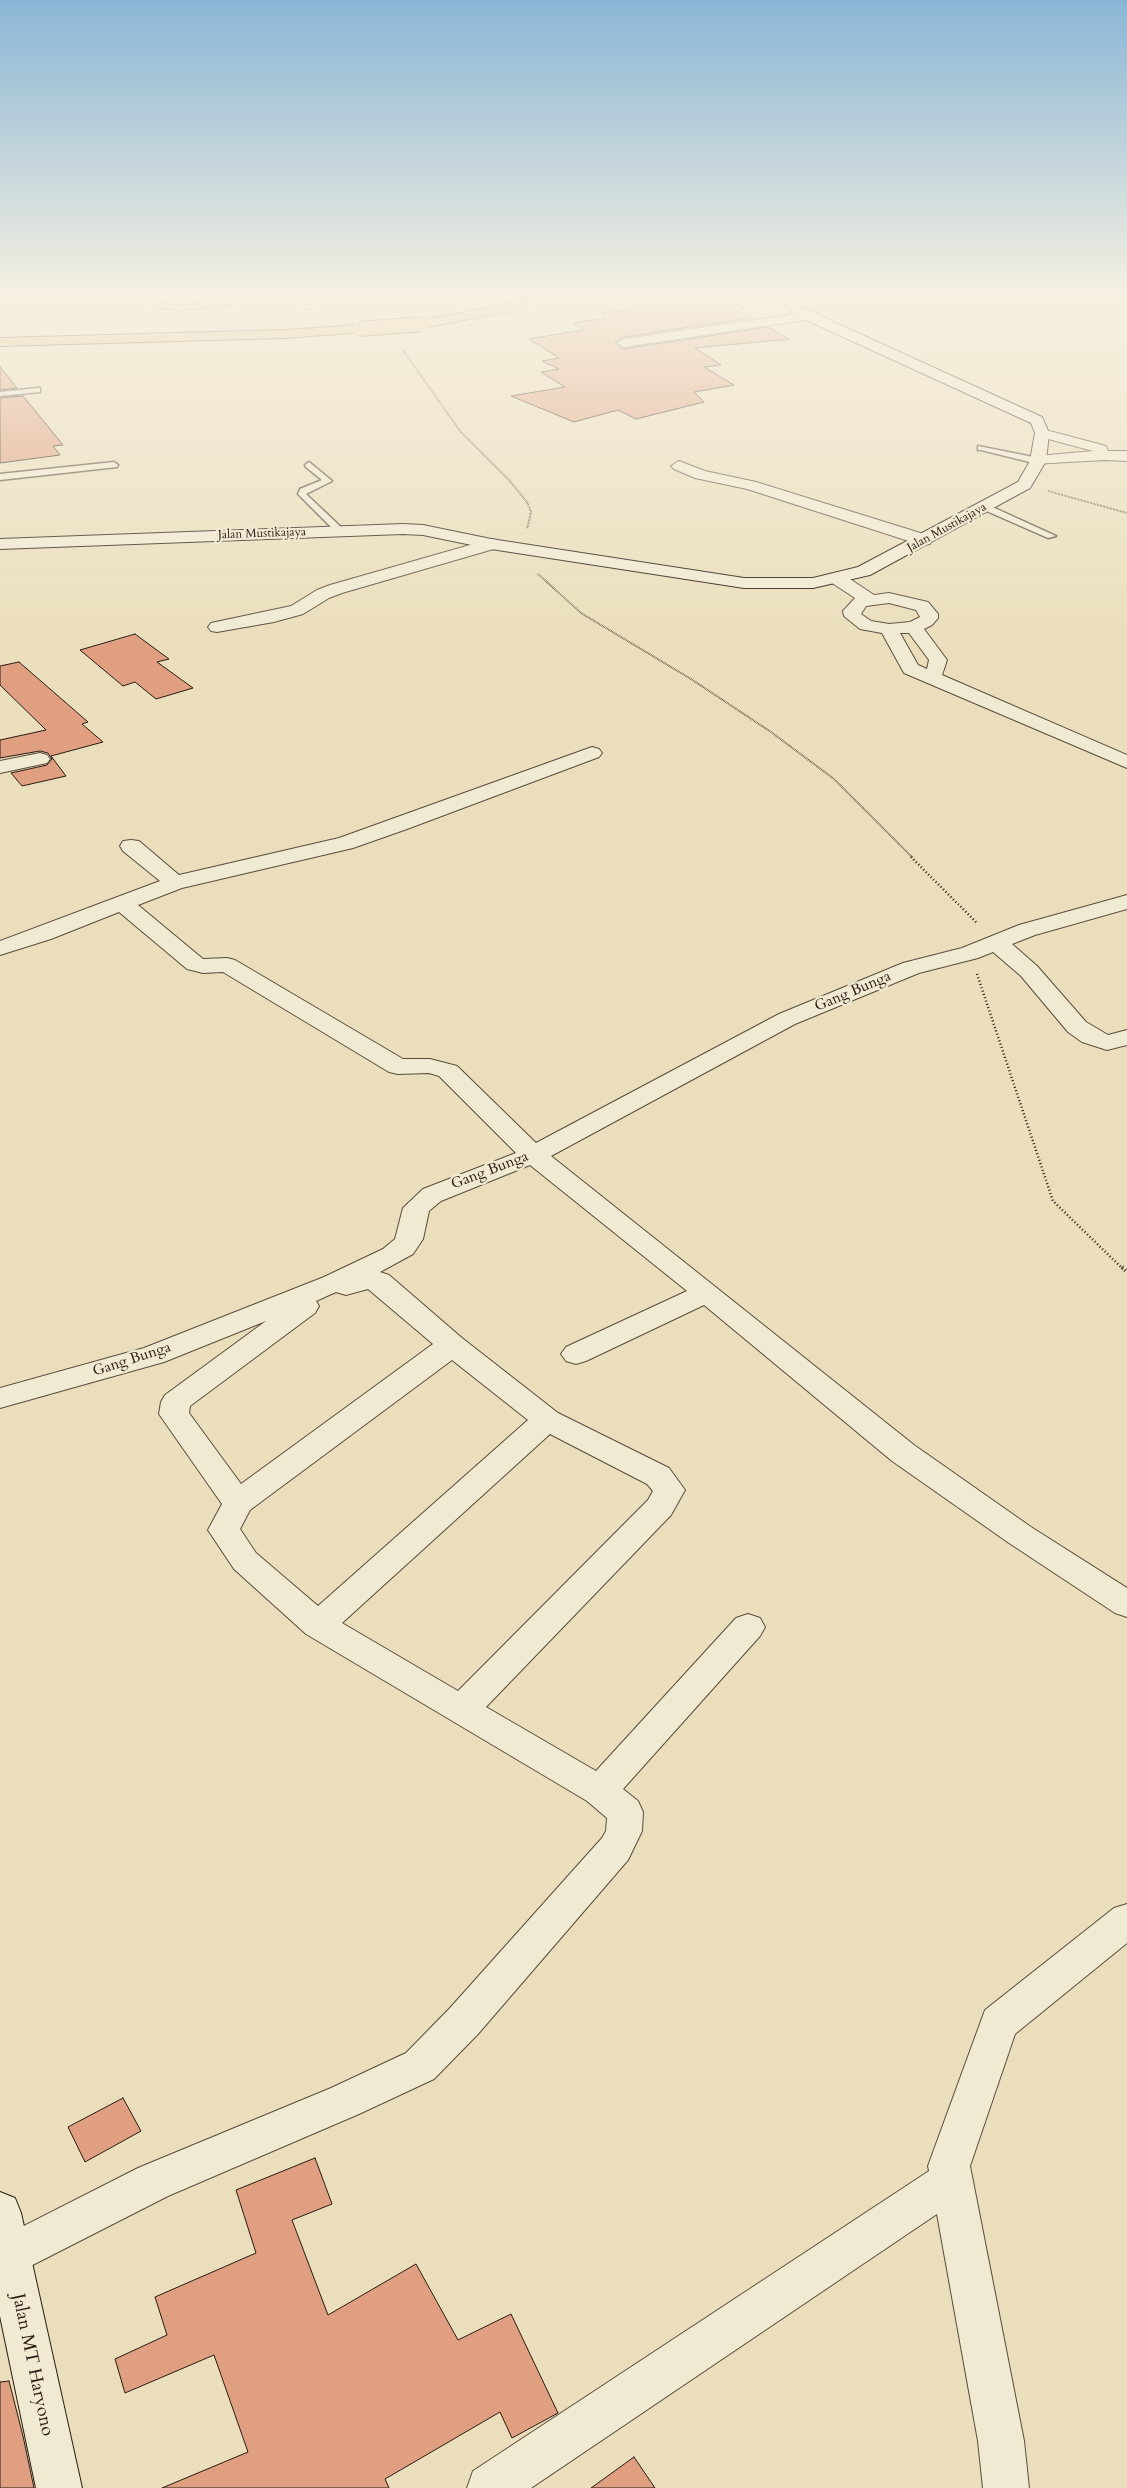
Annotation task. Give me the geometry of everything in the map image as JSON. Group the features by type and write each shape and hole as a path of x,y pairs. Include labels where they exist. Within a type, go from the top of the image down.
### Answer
{"street":[{"path":"1022,412 1037,420 1042,433 1038,461 1024,485"},
{"path":"1042,433 1108,450 1127,452"},
{"path":"1038,461 1105,455 1127,456"},
{"path":"679,466 701,475 750,486 924,540"},
{"name":"Jalan Mustikajaya","path":"0,544 340,530 423,530 491,544 744,582 813,583 838,579 864,571 1024,485"},
{"path":"217,627 274,617 297,610 323,594 336,589 491,544"},
{"path":"838,579 870,600"},
{"path":"898,599 922,606 929,614 929,618 914,627 889,629 866,625 853,616 852,611 855,606 870,600 898,599"},
{"path":"914,627 938,660 938,665 932,677"},
{"path":"889,629 907,666 911,670 932,677 1127,762"},
{"path":"0,948 43,934 175,883 345,843 400,825 592,753"},
{"path":"0,767 40,759"},
{"path":"131,846 175,883"},
{"name":"Gang Bunga","path":"0,1398 154,1355 334,1282 393,1255 403,1248 409,1239 416,1208 432,1195 533,1155 788,1019 911,968 970,953 1027,930 1127,902"},
{"path":"123,904 195,964 203,966 227,965 398,1067 430,1066 448,1071 533,1155 707,1292 903,1453 1020,1535 1127,1604"},
{"path":"996,943 1029,972 1077,1027 1091,1038 1107,1043 1127,1037"},
{"path":"238,1503 174,1414 176,1402 318,1297 368,1280 379,1281 452,1345 547,1420 658,1476 669,1490 660,1507 462,1709"},
{"path":"576,1354 707,1292"},
{"path":"8,2256 153,2182 346,2101 420,2066 464,2021 615,1849 624,1831 625,1812 600,1791 318,1625 245,1561 224,1530 238,1503 452,1345"},
{"path":"318,1625 547,1420"},
{"path":"600,1791 748,1627"},
{"path":"1006,2488 1001,2441 948,2166 999,2023 1127,1920"},
{"path":"490,2488 950,2180"},
{"name":"Jalan MT Haryono","path":"0,2213 58,2488"}],"lane":[{"path":"980,448 1038,461"},
{"path":"0,478 114,465"},
{"path":"309,465 328,481 303,491 302,494 340,530"},
{"path":"985,507 1051,536"}],"path":[{"path":"447,412 460,431 509,480 527,502 531,512 521,548 534,569 581,614 699,684 772,732 834,779 996,943"},
{"path":"1024,485 1127,513"},
{"path":"970,953 1053,1201 1127,1272"}],"building":[{"path":"0,412 36,412 63,445 53,446 60,455 0,463"},
{"path":"550,412 610,412 574,422"},
{"path":"622,412 664,412 636,419"},
{"path":"135,634 169,659 157,662 193,688 156,699 135,682 123,686 80,650"},
{"path":"19,662 88,722 82,724 103,742 51,756 66,776 22,786 11,773 47,765 52,759 48,753 40,751 0,758 0,740 46,730 0,685 0,666"},
{"path":"123,2098 141,2131 85,2162 68,2127"},
{"path":"315,2158 332,2204 292,2220 328,2315 416,2264 458,2340 511,2314 558,2413 512,2438 500,2412 385,2479 389,2488 162,2488 248,2452 214,2355 125,2393 115,2359 167,2335 155,2297 256,2253 236,2190"},
{"path":"9,2381 34,2488 0,2488 0,2382"},
{"path":"634,2457 655,2488 591,2488"}]}
